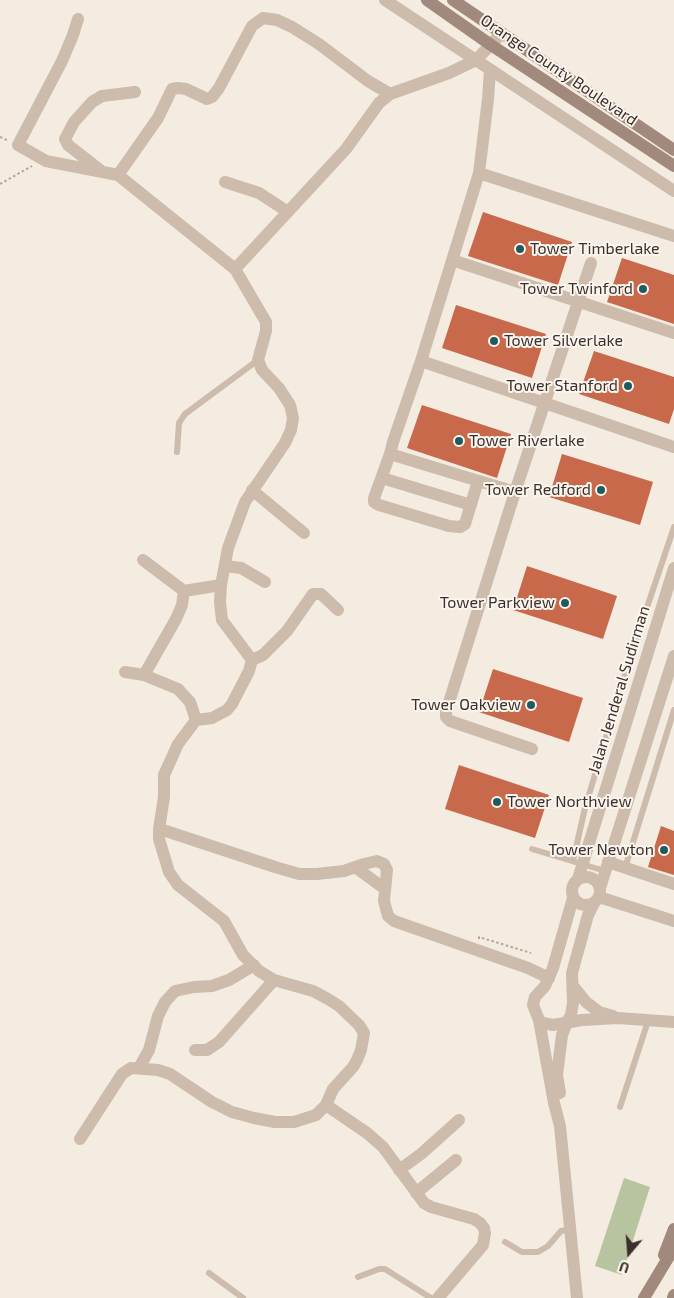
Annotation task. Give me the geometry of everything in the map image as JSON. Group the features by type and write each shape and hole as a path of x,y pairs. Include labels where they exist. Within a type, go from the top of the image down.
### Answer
{"main road":[{"name":"Orange County Boulevard","path":"427,0 491,45 674,166"},
{"name":"Orange County Boulevard","path":"453,0 674,150"},
{"path":"658,1274 674,1229"},
{"path":"646,1294 674,1248"}],"street":[{"path":"385,0 674,190"},
{"path":"118,175 158,118 172,89 186,89 207,99 212,97 220,88 252,26 263,18 277,20 292,27 319,44 368,81 390,94"},
{"path":"78,19 74,36 18,144 46,161 118,175 235,269 266,322 266,331 258,360 262,370 290,405 293,418 291,430 285,443 245,502 232,539 221,585 222,620 252,660"},
{"path":"235,269 346,149 379,103 390,94 449,73 476,60 501,34"},
{"path":"478,481 465,524 460,527 449,526 374,502 421,361 479,173 490,70"},
{"path":"102,172 68,145 65,139 74,122 92,102 102,96 135,92"},
{"path":"479,173 674,236"},
{"path":"225,182 259,193 288,212"},
{"path":"452,260 674,333"},
{"path":"532,749 450,722 446,717 446,712 515,492 591,263"},
{"path":"421,361 674,447"},
{"path":"390,454 515,492"},
{"path":"382,478 471,505"},
{"path":"252,490 304,533"},
{"path":"143,560 184,591 221,585"},
{"path":"225,566 240,568 265,582"},
{"name":"Jalan Jenderal Sudirman","path":"578,879 577,862 674,568"},
{"path":"144,675 176,618 182,604 184,591"},
{"path":"252,660 263,655 287,631 313,594 321,594 338,610"},
{"path":"560,1126 562,1103 558,1075 562,1036 572,1009 574,962 588,915 598,896 674,656"},
{"path":"80,1139 122,1074 131,1068 158,1070 170,1074 212,1102 232,1112 274,1122 294,1122 316,1115 326,1105 332,1089 353,1067 361,1050 364,1034 359,1025 339,1006 313,991 274,980 259,971 244,955 224,921 174,879 169,872 160,845 159,829 164,797 164,775 178,744 196,720 212,718 228,710 249,671 252,660"},
{"path":"125,672 144,675 183,692 194,708 196,720"},
{"path":"163,830 299,874 344,871 377,861 384,864 387,870 384,902 388,916 394,921 528,968 549,978"},
{"path":"355,867 385,889"},
{"path":"607,867 625,868 674,884"},
{"path":"584,877 591,878 597,882 598,896 588,906 577,903 573,898 571,891 573,884 578,879 584,877"},
{"path":"598,896 674,921"},
{"path":"573,898 557,957 549,978 535,997 533,1005 539,1020 560,1126 577,1298"},
{"path":"139,1068 149,1050 158,1016 165,1002 175,991 212,986 229,980 254,965"},
{"path":"195,1050 207,1050 219,1042 274,980"},
{"path":"573,983 586,1002 599,1012 618,1018"},
{"path":"539,1020 548,1025 618,1018 674,1022"},
{"path":"326,1105 367,1133 383,1147 424,1203 431,1207 480,1222 485,1233 483,1245 438,1298"},
{"path":"399,1170 421,1154 459,1120"},
{"path":"416,1192 456,1160"},
{"path":"635,1298 646,1294"}],"lane":[{"path":"177,452 179,423 185,414 258,360"},
{"path":"577,862 585,808 623,682 674,527"},
{"path":"625,868 674,710"},
{"path":"532,849 577,862 607,867"},
{"path":"620,1107 648,1021"},
{"path":"505,1242 522,1252 538,1252 548,1246 561,1231 571,1229"},
{"path":"358,1277 379,1269 385,1269 430,1298"},
{"path":"209,1273 243,1298"}],"path":[{"path":"0,184 25,169 46,161"},
{"path":"473,950 479,937 531,953"}],"green space":[{"path":"624,1178 650,1187 622,1275 595,1266"}],"building":[{"name":"Tower Timberlake","path":"483,212 572,242 558,285 468,256"},
{"name":"Tower Twinford","path":"622,258 674,275 674,324 607,302"},
{"name":"Tower Silverlake","path":"456,305 546,334 532,378 442,348"},
{"name":"Tower Stanford","path":"594,351 674,377 674,409 669,424 579,394"},
{"name":"Tower Riverlake","path":"422,405 511,434 497,478 407,448"},
{"name":"Tower Redford","path":"562,454 653,482 640,525 549,497"},
{"name":"Tower Parkview","path":"527,566 617,596 603,639 513,610"},
{"name":"Tower Oakview","path":"493,669 583,698 569,742 479,712"},
{"name":"Tower Northview","path":"459,765 549,795 535,838 445,809"},
{"name":"Tower Newton","path":"661,826 674,831 674,875 648,867"}],"place":[{"name":"Tower Timberlake","path":"520,249"},
{"name":"Tower Twinford","path":"643,289"},
{"name":"Tower Silverlake","path":"494,341"},
{"name":"Tower Stanford","path":"628,386"},
{"name":"Tower Riverlake","path":"459,441"},
{"name":"Tower Redford","path":"601,490"},
{"name":"Tower Parkview","path":"565,603"},
{"name":"Tower Oakview","path":"531,705"},
{"name":"Tower Northview","path":"497,802"},
{"name":"Tower Newton","path":"664,850"}]}
